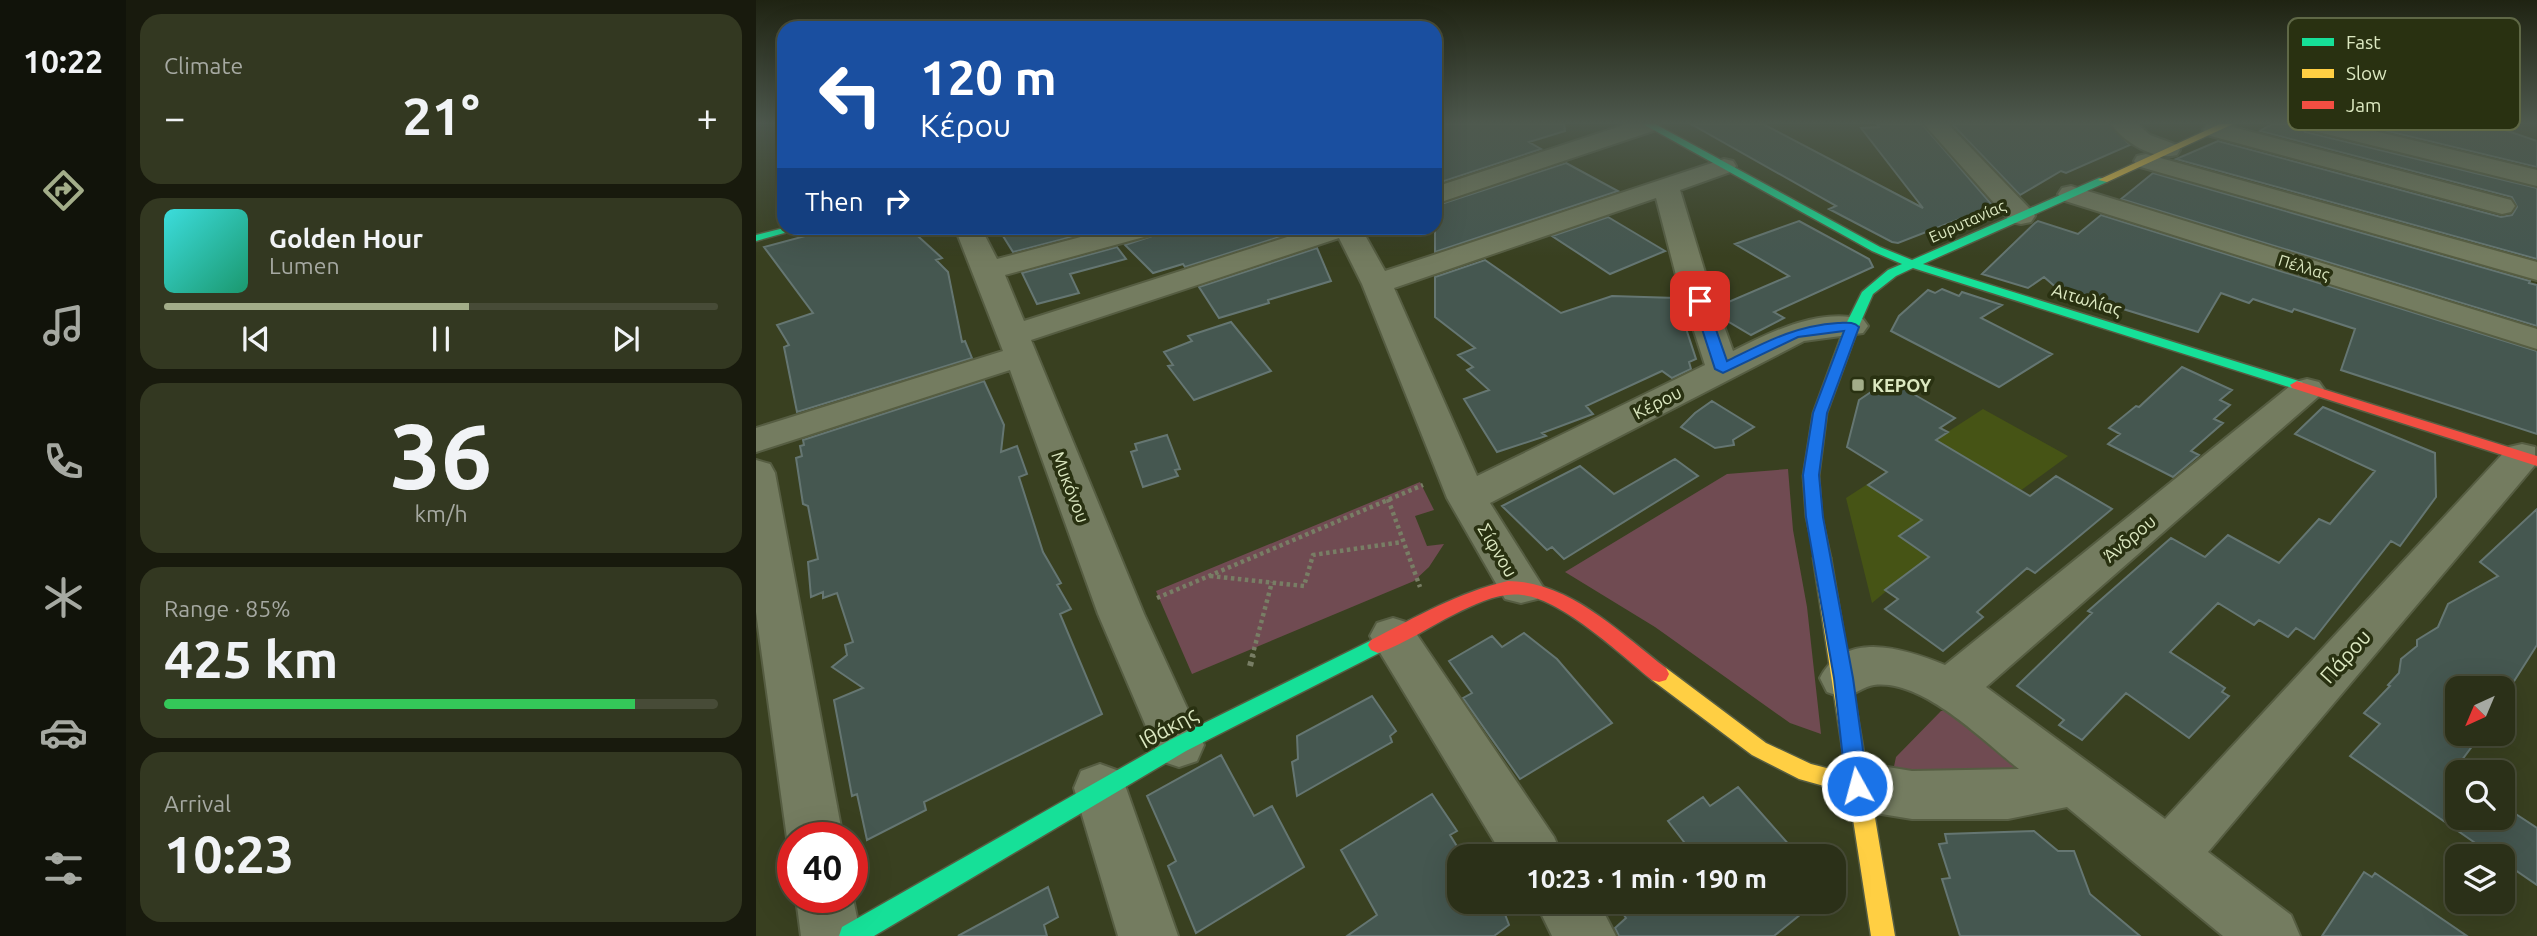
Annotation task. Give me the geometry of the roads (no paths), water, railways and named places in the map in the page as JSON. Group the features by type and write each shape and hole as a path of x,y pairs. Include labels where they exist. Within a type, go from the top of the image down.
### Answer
{"street":[{"path":"1442,194 1520,168"},
{"path":"1377,284 1719,168"},
{"name":"Αιτωλίας","path":"1727,168 1875,249 1912,264 2529,459"},
{"path":"1976,168 2021,216"},
{"name":"Ευρυτανίας","path":"1883,936 1857,786 1843,678 1814,517 1811,475 1820,413 1852,327 1868,292 1877,282 2129,168"},
{"path":"2199,168 2537,271"},
{"path":"2368,168 2502,205"},
{"path":"2494,168 2537,178"},
{"path":"1666,186 1692,279 1723,369"},
{"name":"Πέλλας","path":"2071,194 2537,339"},
{"path":"756,226 777,221"},
{"path":"756,238 777,233"},
{"name":"Μυκόνου","path":"971,235 988,270 1121,614 1179,745"},
{"path":"988,270 1119,235"},
{"path":"756,440 1323,235"},
{"name":"Σίφνου","path":"1352,235 1377,284 1462,484 1521,587 1559,599 1759,749 1807,772 1857,786"},
{"name":"Κέρου","path":"1462,484 1723,369 1793,334 1815,329 1852,327"},
{"name":"Άνδρου","path":"1951,688 2307,389"},
{"name":"Πάρου","path":"2169,855 2529,459"},
{"path":"756,473 812,822"},
{"name":"Ιθάκης","path":"851,936 905,921 1100,788 1238,713 1413,626 1484,594 1521,587"},
{"path":"1413,626 1528,844"},
{"path":"1843,678 1866,665 1904,669 1951,688 2270,936"},
{"path":"1857,786 1912,795 2008,795 2075,782"},
{"path":"1100,788 1148,936"},
{"path":"827,913 831,936"},
{"path":"1572,914 1586,936"}],"place":[{"name":"ΚΕΡΟΥ","path":"1858,385"}]}
